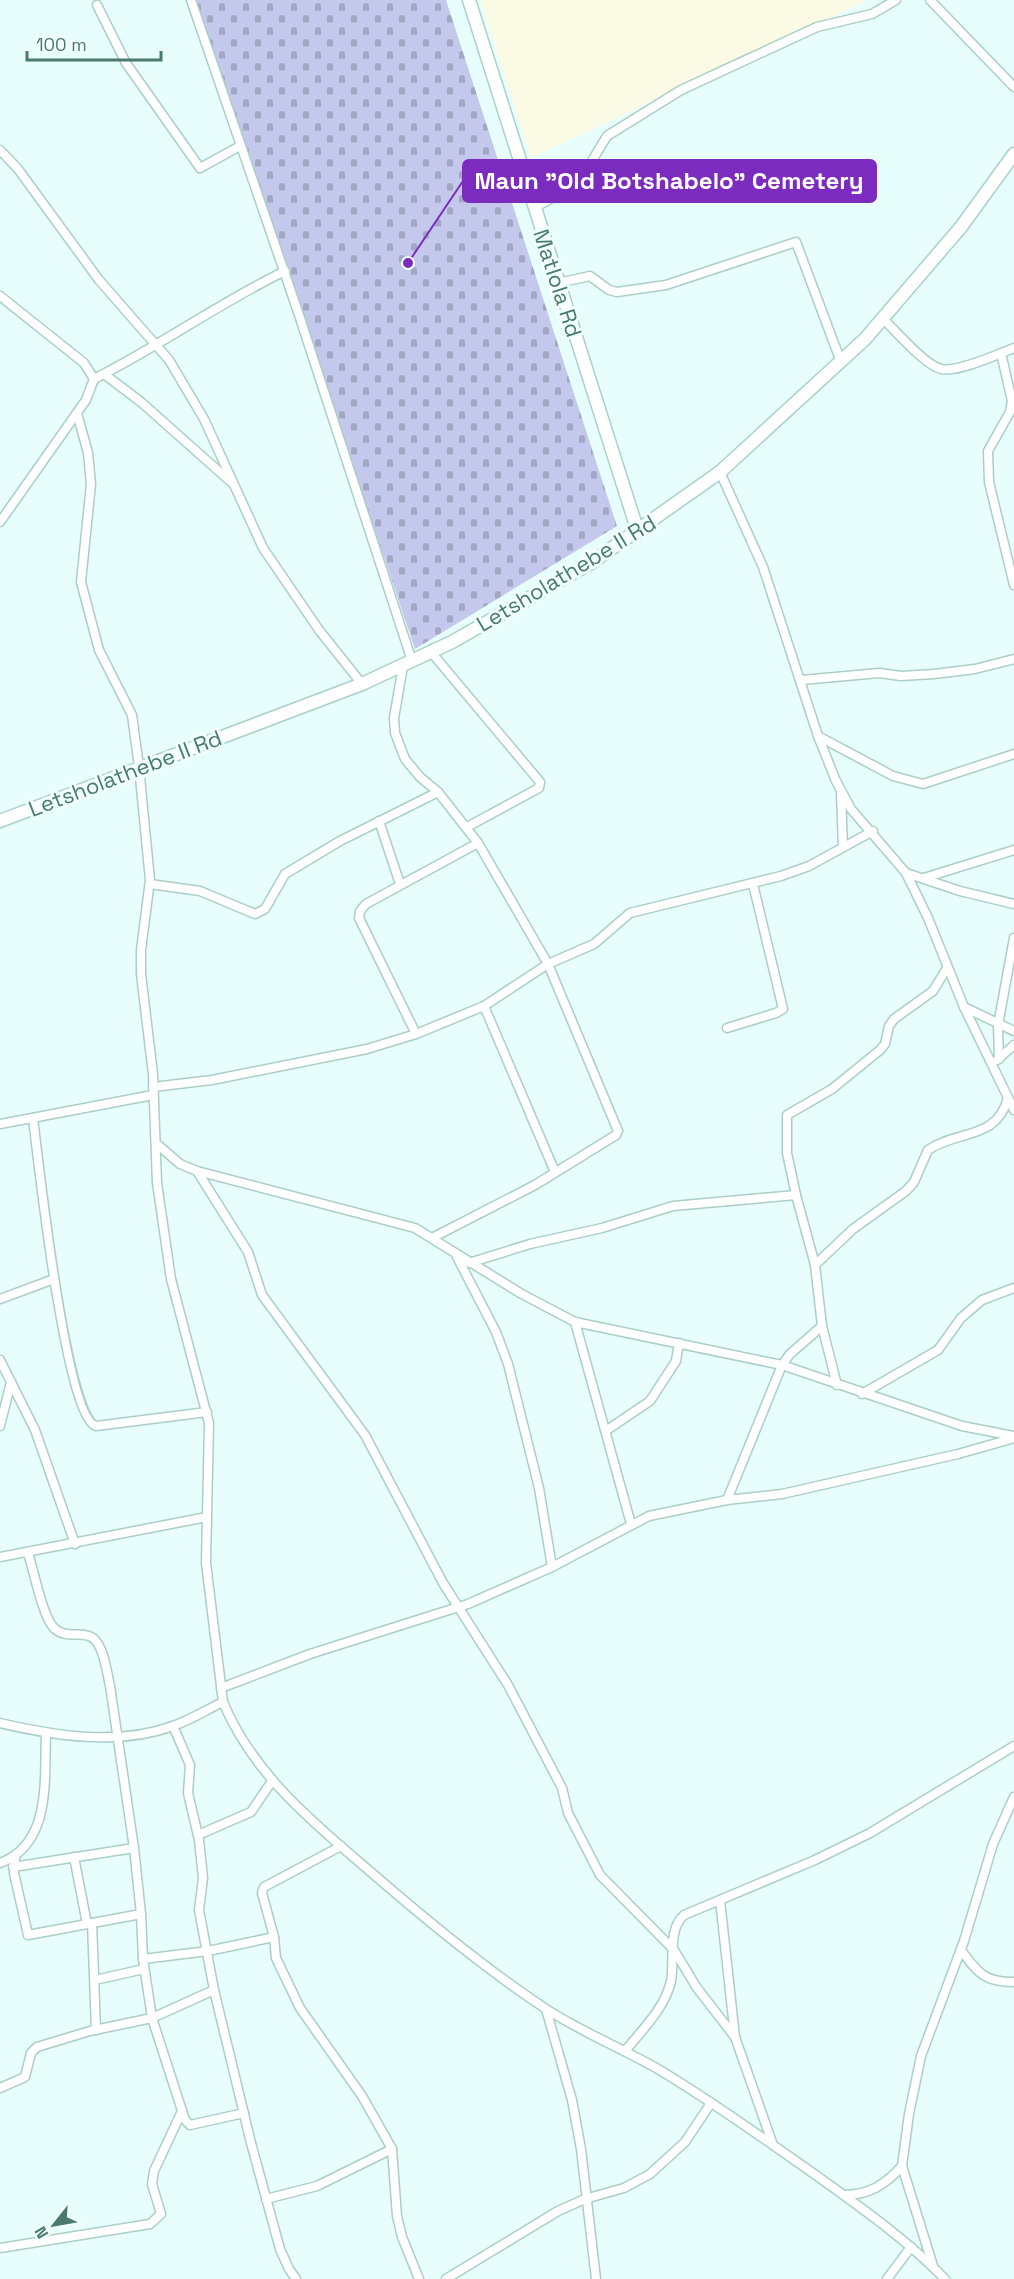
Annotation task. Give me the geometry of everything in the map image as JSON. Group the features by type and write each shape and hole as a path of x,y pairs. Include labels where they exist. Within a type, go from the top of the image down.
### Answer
{"street":[{"path":"191,0 285,271 407,664 394,718 397,739 411,768 438,792 478,843 548,964 618,1131 616,1135 555,1172 432,1238"},
{"name":"Matlola Rd","path":"469,0 638,532"},
{"path":"534,208 564,192 584,174 607,136 672,95 817,27 872,14 896,0"},
{"path":"930,0 1014,87"},
{"path":"97,5 126,63 200,168 240,146"},
{"path":"0,150 18,169 99,280 158,345 191,395 272,564 319,630 362,684"},
{"name":"Letsholathebe II Rd","path":"0,821 362,684 407,664 550,587 638,532 720,472 884,320 961,227 1014,154"},
{"path":"558,283 590,276 609,290 617,292 666,285 796,242 841,362"},
{"path":"0,522 86,400 94,379 158,345 238,294 285,271"},
{"path":"0,296 84,363 94,379"},
{"path":"884,320 929,362 941,369 955,368 1014,348"},
{"path":"1001,353 1012,401 1010,412 988,451 989,482 1014,585"},
{"path":"104,374 141,402 234,484"},
{"path":"77,412 88,453 91,484 81,582 99,650 132,715 140,767 150,885 141,962 158,1145 158,1183 171,1279 209,1423 206,1569 223,1702 243,1743 272,1781 341,1846 435,1927 546,2008 625,2051 711,2103 773,2145 911,2247 945,2279"},
{"path":"720,472 763,567 802,680 818,736 841,791 851,809 873,831 906,873 928,918 946,968 964,1007 995,1062 1014,1110"},
{"path":"430,652 540,782 539,788 467,827"},
{"path":"802,680 879,673 901,676 934,674 975,669 1014,659"},
{"path":"818,736 892,776 923,784 1014,754"},
{"path":"841,791 843,847"},
{"path":"150,885 200,891 255,914 268,905 285,874 379,821 438,792"},
{"path":"379,821 400,885"},
{"path":"0,1124 367,1049 416,1034 484,1006 548,964 594,944 630,913 753,884 809,866 873,831"},
{"path":"416,1034 359,915 366,904 478,843"},
{"path":"923,879 1014,850"},
{"path":"906,873 1014,904"},
{"path":"727,1028 776,1013 783,1008 753,884"},
{"path":"995,1062 998,1025 1014,938"},
{"path":"837,1384 822,1326 815,1265 787,1153 787,1115 832,1089 880,1050 885,1044 889,1026 894,1019 933,991 946,968"},
{"path":"484,1006 555,1172"},
{"path":"964,1007 1014,1031"},
{"path":"995,1062 1014,1045"},
{"path":"815,1265 853,1229 906,1191 914,1182 928,1150 993,1125 1004,1113 1008,1098"},
{"path":"33,1118 44,1219 54,1280 77,1386 91,1424 96,1426 207,1412"},
{"path":"158,1145 180,1164 197,1171 396,1222 432,1238 455,1255 554,1313 575,1322 782,1365 862,1394 962,1426 1013,1439"},
{"path":"197,1171 248,1252 267,1302 365,1435 417,1534 518,1703 562,1788 568,1813 600,1875 674,1950 697,1988 735,2037"},
{"path":"469,1263 530,1244 602,1228 673,1206 796,1195"},
{"path":"455,1255 496,1332 508,1365 539,1488 552,1567"},
{"path":"0,1299 54,1280"},
{"path":"862,1394 943,1346 952,1329 972,1307 996,1294 1014,1288"},
{"path":"575,1322 588,1375 607,1430 631,1524"},
{"path":"727,1500 782,1365 790,1354 822,1326"},
{"path":"607,1430 650,1401 676,1361 679,1342"},
{"path":"0,1360 35,1430 75,1544"},
{"path":"0,1426 11,1382"},
{"path":"221,1688 320,1650 459,1607 552,1567 650,1516 727,1500 782,1494 958,1454 1013,1439"},
{"path":"0,1557 207,1517"},
{"path":"28,1553 52,1626 66,1635 90,1636 99,1646 110,1686 134,1848 144,1969 152,2018 182,2110 190,2125 243,2114"},
{"path":"0,1724 46,1734 117,1737 173,1726 223,1702"},
{"path":"173,1726 190,1765 189,1793 198,1835 203,1878 199,1910 214,1990 243,2114 280,2249 289,2269 297,2279"},
{"path":"46,1734 40,1821 14,1862 27,1934 141,1914"},
{"path":"625,2051 664,2000 671,1981 678,1921 684,1915 870,1833 1014,1746"},
{"path":"198,1835 251,1812 272,1781"},
{"path":"934,2267 902,2166 909,2114 921,2056 961,1950 993,1844 1014,1797"},
{"path":"341,1846 262,1888 274,1937 276,1958 300,2008 362,2096 392,2149 402,2237 419,2279"},
{"path":"0,1863 74,1857 134,1848"},
{"path":"74,1857 89,1923 95,1980 96,2030"},
{"path":"720,1900 735,2037 773,2145"},
{"path":"143,1959 208,1951 274,1937"},
{"path":"961,1950 981,1975 996,1982 1014,1982"},
{"path":"95,1980 144,1969"},
{"path":"0,2088 25,2077 31,2053 38,2047 96,2030 152,2018 214,1990"},
{"path":"546,2008 572,2100 581,2149 596,2279"},
{"path":"447,2279 558,2211 585,2199 624,2188 650,2174 685,2142 711,2103"},
{"path":"0,2248 150,2224 158,2220 161,2214 152,2184 154,2171 182,2110"},
{"path":"266,2199 316,2186 392,2149"},
{"path":"843,2195 860,2195 878,2188 902,2166"},
{"path":"887,2279 911,2247"}],"shaded area":[{"path":"480,0 867,0 531,158"}],"green space":[{"path":"196,0 446,0 617,526 415,649"}],"place":[{"name":"Maun \"Old Botshabelo\" Cemetery","path":"408,263"}]}
